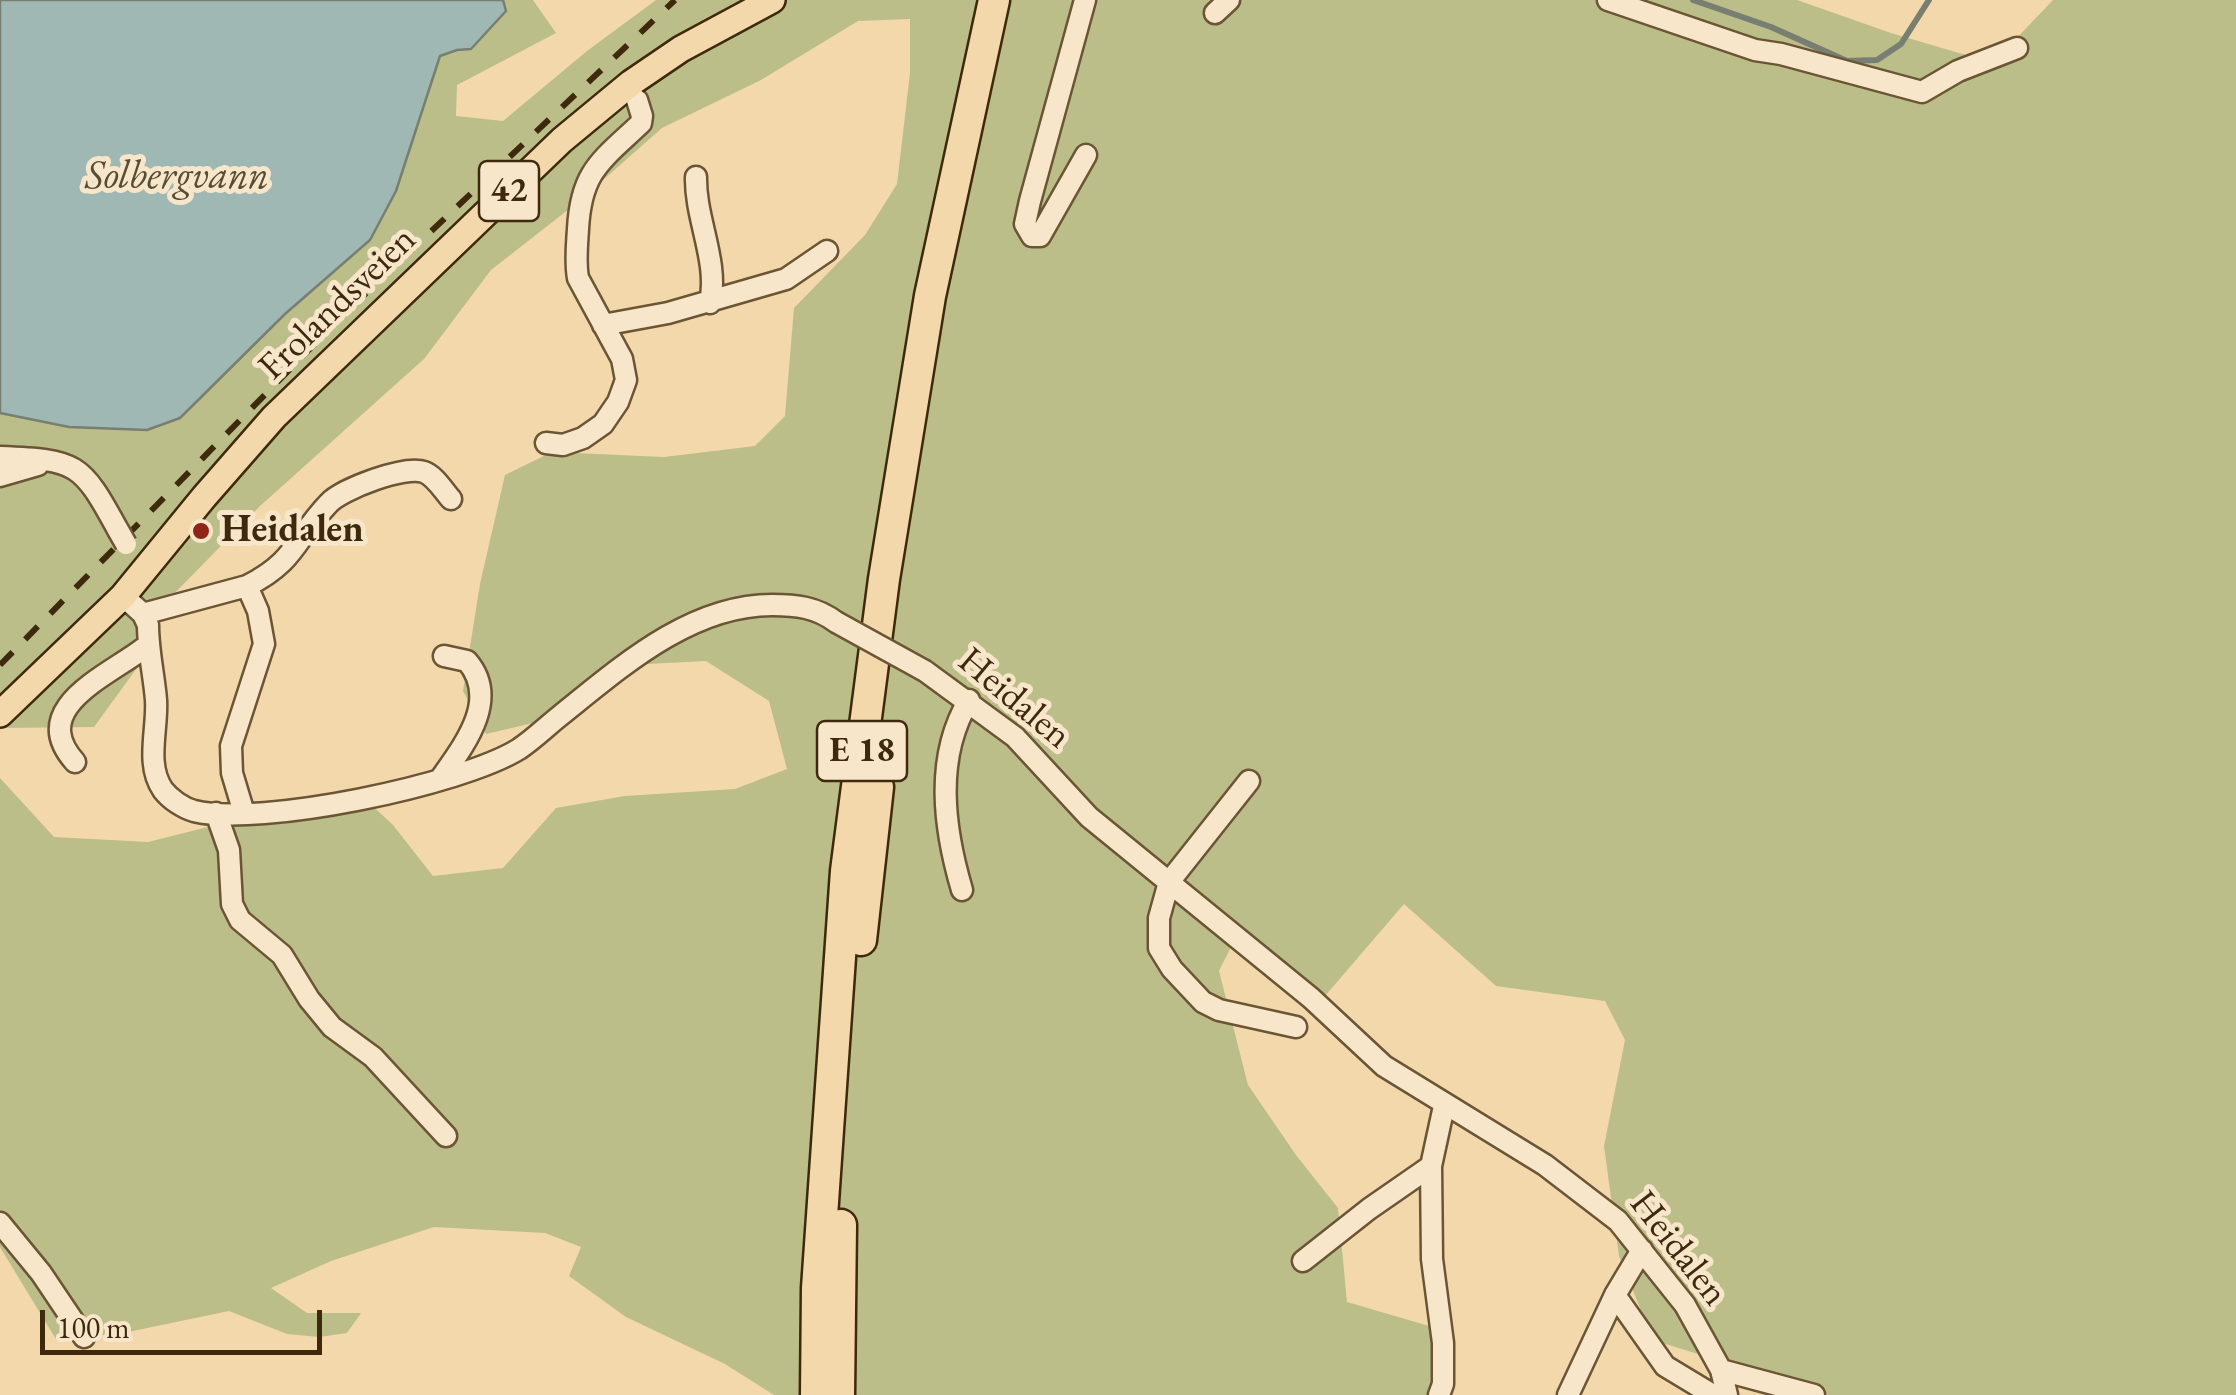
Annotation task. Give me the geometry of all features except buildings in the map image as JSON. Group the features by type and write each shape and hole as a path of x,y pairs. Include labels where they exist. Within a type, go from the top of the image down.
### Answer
{"highway":[{"name":"E 18","path":"839,1395 842,1180 849,1062 900,582 994,0"},
{"name":"E 18","path":"816,1395 818,1288 846,871 884,579 930,296 1008,0"}],"main road":[{"name":"Frolandsveien","path":"0,714 123,596 274,418 562,140 668,58 772,0"}],"street":[{"path":"1085,0 1024,224 1032,236 1040,236 1086,155"},
{"path":"1608,0 1756,50 1922,92 1958,70 2017,48"},
{"path":"546,444 563,445 583,438 602,424 618,402 626,380 626,370 578,278 578,214 583,188 600,162 641,123 637,100"},
{"path":"696,177 712,281 710,303"},
{"path":"603,324 710,303 786,279 828,250"},
{"path":"0,458 54,460 82,472 146,569"},
{"path":"0,476 54,460"},
{"path":"123,596 143,614 248,586 285,562 326,506 357,487 415,470 428,473 451,498"},
{"path":"244,813 232,772 230,746 264,644 258,610 248,586"},
{"name":"Heidalen","path":"143,614 148,625 156,702 154,762 164,791 191,810 244,813 352,801 400,791 486,764 519,748 660,641 726,610 751,605 797,605 824,613 969,700 1015,737 1089,817 1311,998 1384,1066 1544,1166 1618,1221 1685,1305 1721,1370 1727,1395"},
{"path":"76,762 62,748 58,737 59,722 67,706 84,688 148,649"},
{"path":"441,778 462,748 482,699 481,685 468,660 444,656"},
{"path":"962,890 947,816 946,761 969,700"},
{"path":"1249,780 1169,882 1157,937 1161,954 1203,1002 1220,1010 1296,1027"},
{"path":"216,813 228,850 232,904 240,920 282,955 332,1027 373,1057 446,1136"},
{"path":"1439,1395 1443,1343 1432,1259 1431,1166 1444,1106"},
{"path":"1303,1261 1431,1166"},
{"path":"0,1223 41,1273 84,1338"},
{"path":"1568,1395 1615,1295 1642,1250"},
{"path":"1615,1295 1665,1366 1713,1395"},
{"path":"1721,1370 1814,1395"}],"green space":[{"path":"503,0 533,0 556,33 457,85 456,116 503,121 656,0 1797,0 1993,63 2053,0 2236,0 2236,1395 1829,1395 1653,1340 1619,1256 1604,1146 1625,1040 1605,1001 1496,986 1404,904 1325,996 1234,941 1219,971 1248,1085 1338,1208 1347,1302 1436,1328 1445,1395 774,1395 725,1364 626,1317 569,1276 581,1247 545,1233 434,1227 331,1261 271,1288 307,1313 361,1313 347,1333 319,1337 287,1334 229,1311 128,1332 57,1341 0,1247 0,778 54,837 148,842 256,815 366,800 393,825 433,876 503,868 556,808 625,796 735,789 787,769 769,701 706,661 647,664 550,719 486,734 463,691 480,584 505,475 552,452 664,457 755,446 785,416 794,308 865,235 897,184 910,73 910,19 858,21 761,80 662,128 578,202 491,270 424,359 260,506 167,601 142,661 94,727 0,728 0,413 69,427 147,430 180,418 285,314 370,240 440,55 457,50 506,11"}],"water":[{"name":"Solbergvann","path":"0,0 503,0 506,11 471,49 440,56 396,191 370,240 285,314 180,418 147,430 69,427 0,413"}],"waterway":[{"path":"1693,0 1771,27 1847,61 1877,60 1901,44 1929,0"}],"railway":[{"path":"0,665 344,314 675,0"}],"place":[{"name":"Heidalen","path":"201,531"}]}
